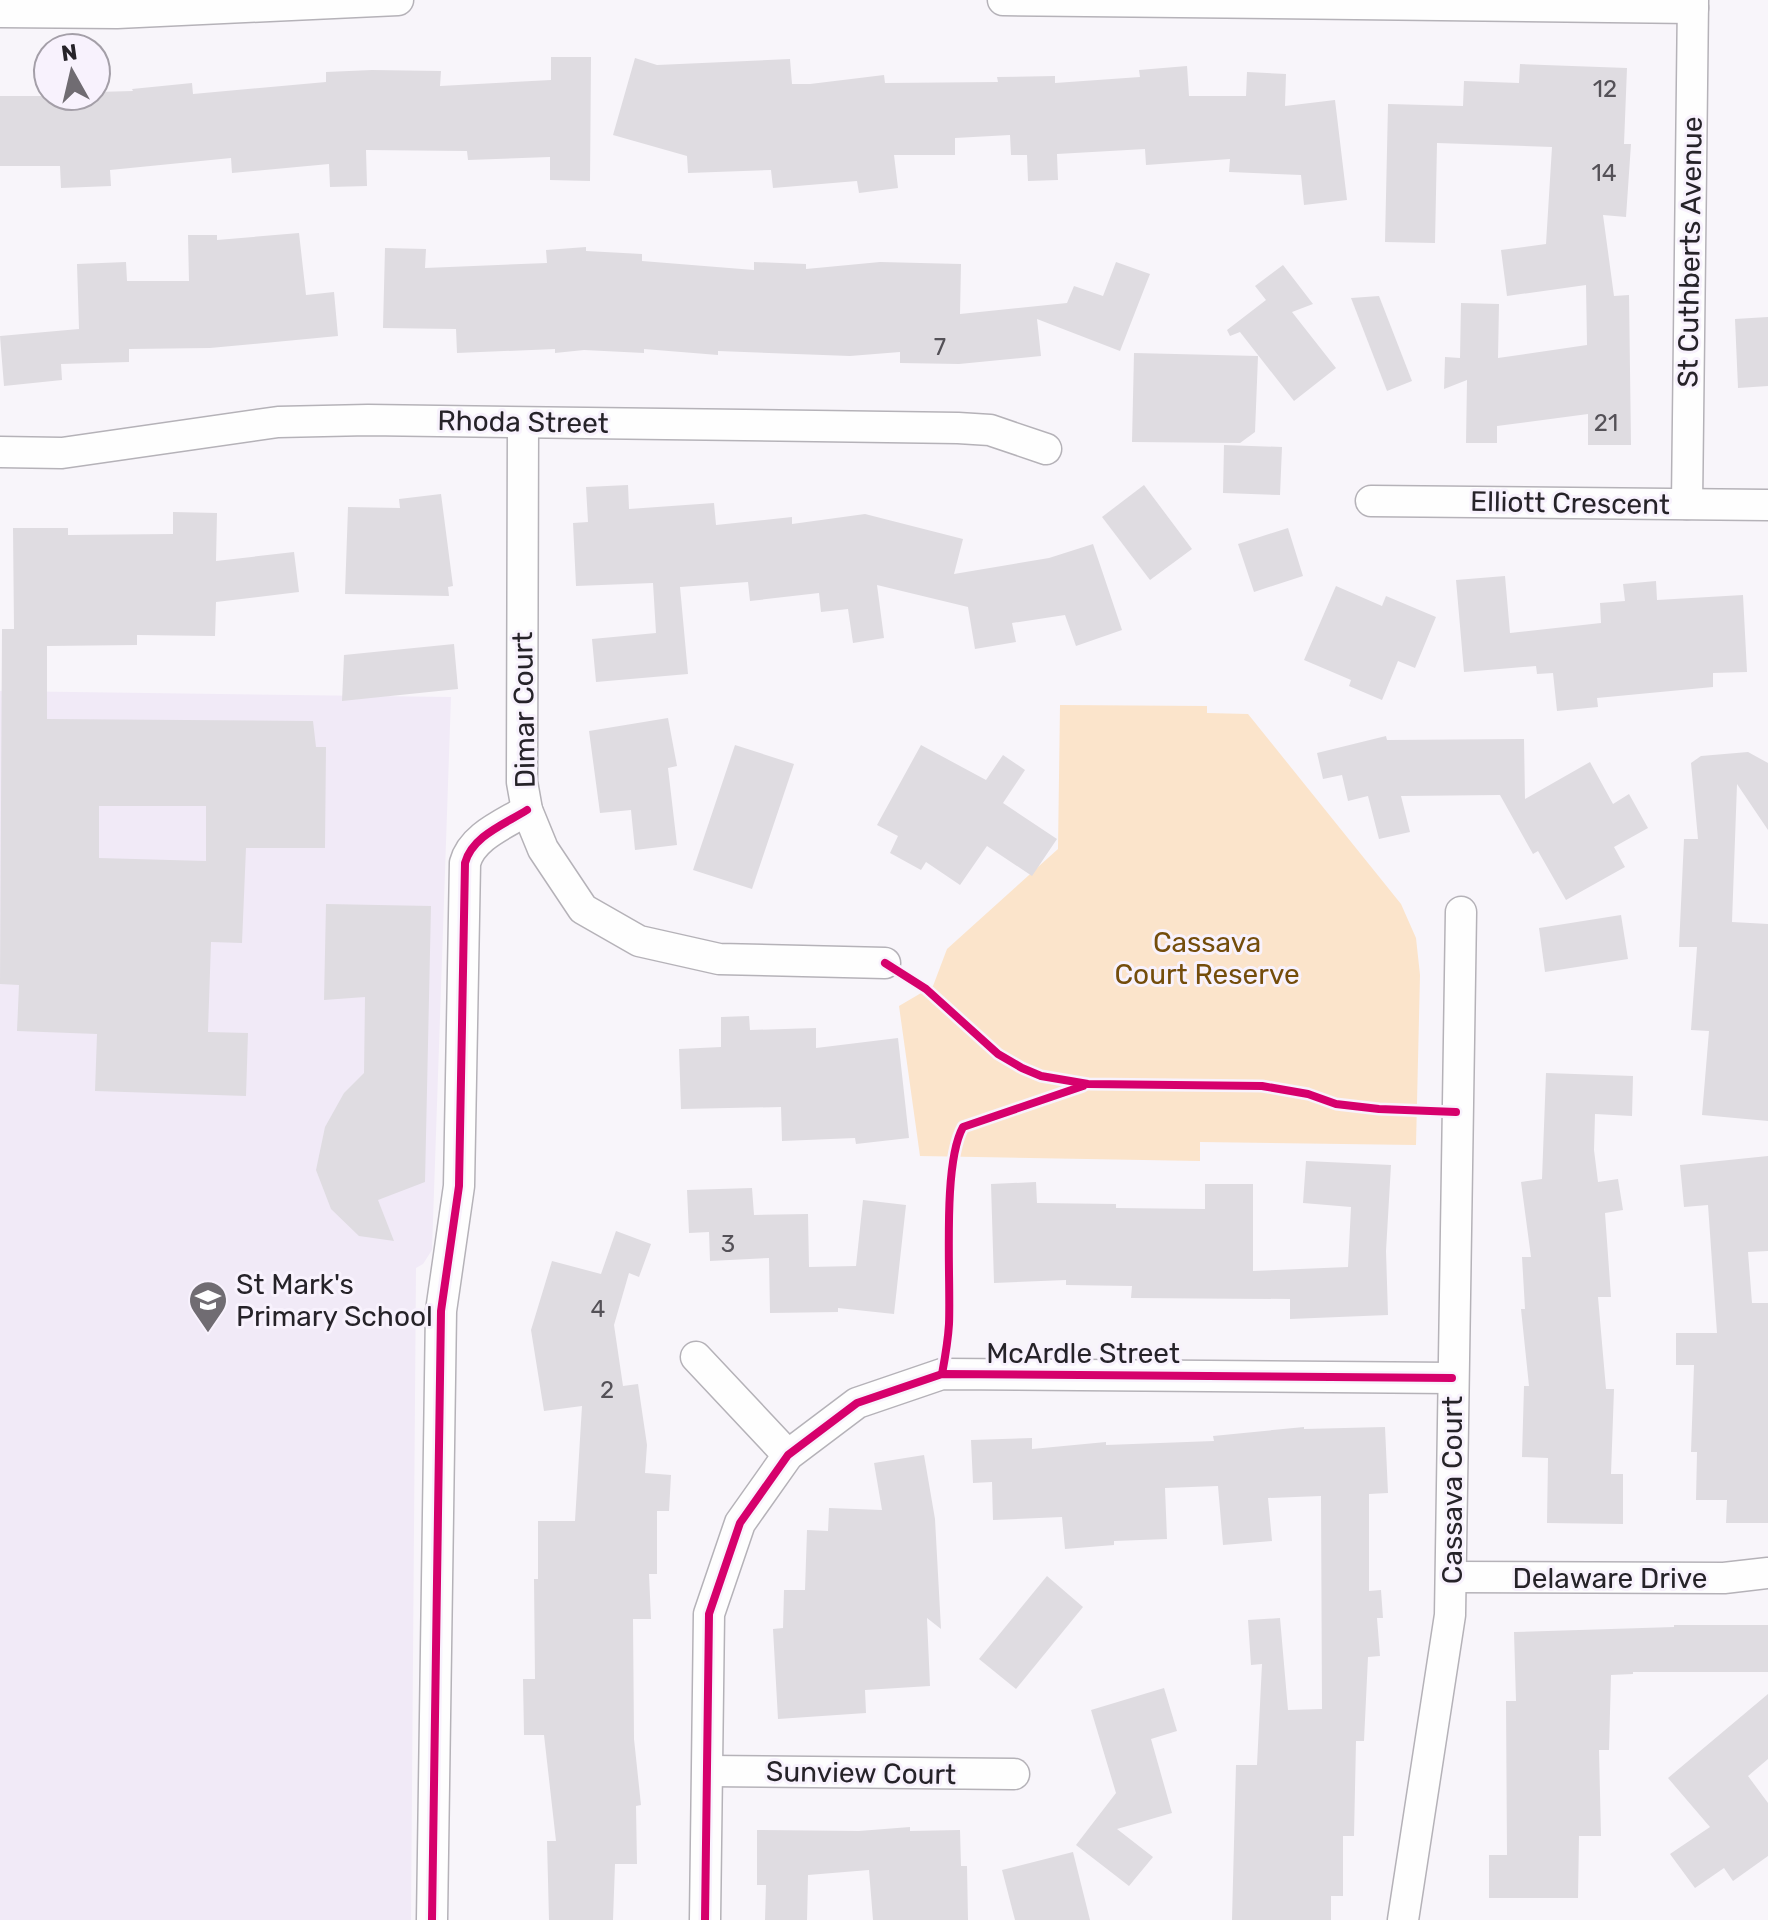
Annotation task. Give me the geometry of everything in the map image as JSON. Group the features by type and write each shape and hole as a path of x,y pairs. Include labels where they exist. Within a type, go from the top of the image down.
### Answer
{"street":[{"path":"0,12 117,13 398,0"},
{"path":"1003,0 1693,4"},
{"name":"St Cuthberts Avenue","path":"1687,504 1693,4"},
{"name":"Rhoda Street","path":"0,452 62,453 278,422 368,420 958,428 990,430 1046,449"},
{"name":"Dimar Court","path":"523,423 522,782 527,810 543,849 583,909 639,941 719,959 885,963"},
{"name":"Elliott Crescent","path":"1371,501 1768,505"},
{"path":"432,1920 441,1311 459,1186 465,863 468,853 487,834 527,810"},
{"name":"Cassava Court","path":"1403,1920 1445,1652 1452,1577 1452,1378 1461,912"},
{"path":"696,1357 788,1455"},
{"name":"McArdle Street","path":"705,1920 709,1614 740,1523 788,1455 857,1403 942,1374 1452,1378"},
{"name":"Delaware Drive","path":"1452,1577 1724,1578 1768,1573"},
{"name":"Sunview Court","path":"708,1771 1014,1774"}],"shaded area":[{"name":"St Mark's Primary School","path":"0,691 451,697 432,1250 423,1264 416,1268 411,1920 0,1920"}],"green space":[{"name":"Cassava Court Reserve","path":"1060,705 1207,706 1207,713 1248,714 1401,904 1416,938 1420,975 1416,1145 1200,1142 1200,1161 920,1156 899,1006 933,986 947,949 1058,849"}],"building":[{"path":"551,57 591,57 590,181 550,180 550,157 468,160 467,151 366,150 367,186 330,187 329,164 232,173 231,158 110,170 111,186 61,188 60,166 0,166 0,96 32,96 32,112 112,112 112,92 192,83 193,94 326,82 326,72 441,71 440,86 551,80"},
{"path":"635,58 657,65 790,59 792,84 884,75 885,83 998,82 997,77 1055,76 1055,83 1140,77 1139,70 1187,66 1189,96 1246,96 1247,72 1286,74 1285,106 1335,100 1347,200 1304,205 1301,175 1229,172 1230,159 1146,165 1145,149 1057,154 1058,180 1028,181 1027,155 1011,155 1010,135 955,138 955,155 894,155 898,188 859,193 857,181 773,188 771,170 688,173 687,156 613,135"},
{"path":"1520,64 1627,68 1624,144 1631,144 1626,217 1603,215 1614,296 1629,295 1631,445 1588,445 1588,414 1497,426 1497,443 1466,443 1467,380 1444,389 1445,357 1460,358 1461,303 1499,304 1498,358 1587,345 1586,285 1507,296 1501,250 1546,244 1552,147 1437,143 1435,243 1385,242 1388,104 1463,106 1464,81 1519,83"},
{"path":"299,233 306,295 334,292 338,336 210,348 129,349 129,362 61,364 62,380 4,386 0,336 79,329 77,264 126,262 127,281 189,281 188,235 217,235 217,240"},
{"path":"586,247 586,251 642,254 642,261 754,270 754,262 806,264 806,269 880,262 961,264 960,314 1067,303 1074,286 1103,296 1116,262 1150,274 1120,351 1037,319 1041,356 959,364 900,363 900,352 850,356 718,351 718,355 644,349 644,353 584,350 555,353 555,349 457,353 456,329 383,328 385,248 426,249 425,268 547,263 546,250"},
{"path":"1283,265 1313,304 1292,312 1336,368 1294,401 1240,332 1230,336 1227,330 1266,300 1255,286"},
{"path":"1379,296 1412,381 1387,391 1351,298"},
{"path":"1768,317 1768,386 1738,388 1735,319"},
{"path":"1134,353 1258,356 1255,432 1240,443 1132,442"},
{"path":"1224,445 1282,447 1280,495 1223,493"},
{"path":"628,485 629,509 714,503 716,525 792,517 792,524 865,514 963,539 954,574 1049,558 1093,544 1122,630 1076,646 1065,615 1012,623 1016,642 975,649 968,607 877,585 884,638 853,643 848,609 821,612 819,593 750,601 748,582 680,587 688,674 596,682 592,639 656,633 653,583 576,586 573,523 588,522 586,487"},
{"path":"1144,485 1192,549 1150,580 1102,517"},
{"path":"441,494 453,586 448,587 449,596 345,594 348,507 400,508 399,499"},
{"path":"173,512 217,513 216,561 294,552 299,592 216,602 215,636 137,635 137,645 47,646 47,719 313,721 316,747 326,747 325,848 246,848 242,943 211,942 208,1032 248,1033 246,1096 95,1091 97,1034 17,1031 19,985 0,984 2,629 14,629 13,528 68,528 68,535 173,534","holes":["99,806 206,806 206,861 99,858"]},
{"path":"1288,528 1303,576 1254,592 1238,544"},
{"path":"1505,576 1510,633 1601,623 1600,603 1625,601 1623,584 1656,581 1657,600 1743,595 1747,672 1713,673 1713,687 1597,698 1598,707 1557,711 1553,673 1537,674 1536,666 1464,672 1456,580"},
{"path":"1336,586 1382,606 1386,596 1436,617 1415,668 1398,661 1382,700 1349,686 1351,680 1304,660"},
{"path":"454,644 458,689 342,701 344,655"},
{"path":"668,718 677,766 668,768 677,845 635,850 631,810 600,813 589,731"},
{"path":"1386,736 1387,740 1524,739 1525,799 1590,762 1613,804 1629,794 1648,828 1614,847 1625,867 1566,900 1538,851 1533,854 1500,795 1401,796 1410,832 1379,839 1368,796 1348,801 1342,775 1323,779 1317,753"},
{"path":"735,745 794,764 752,889 693,870"},
{"path":"921,745 986,780 1003,755 1025,770 1003,803 1057,839 1032,876 987,846 960,885 926,862 921,870 890,853 898,836 877,825"},
{"path":"1748,752 1768,763 1768,830 1737,784 1732,922 1768,924 1768,1121 1702,1115 1709,1031 1691,1030 1697,947 1679,947 1684,839 1698,839 1691,763 1701,756"},
{"path":"326,904 431,906 425,1182 378,1200 394,1241 359,1236 331,1209 316,1170 325,1127 344,1093 364,1073 365,997 324,1000"},
{"path":"1621,915 1628,959 1545,972 1539,928"},
{"path":"749,1016 750,1030 816,1028 816,1048 898,1038 909,1138 856,1144 855,1138 782,1141 781,1107 681,1109 679,1049 721,1047 721,1017"},
{"path":"1546,1073 1633,1076 1632,1116 1595,1114 1594,1150 1598,1182 1618,1179 1623,1210 1605,1213 1611,1297 1598,1297 1606,1389 1614,1389 1611,1474 1623,1474 1623,1524 1547,1523 1548,1458 1522,1457 1524,1386 1529,1386 1521,1309 1525,1309 1522,1257 1531,1257 1521,1182 1542,1179"},
{"path":"1768,1156 1768,1251 1748,1252 1752,1303 1768,1303 1768,1523 1726,1523 1727,1500 1696,1500 1697,1452 1691,1452 1694,1365 1676,1365 1676,1333 1717,1333 1708,1205 1684,1207 1680,1165"},
{"path":"1306,1161 1391,1165 1386,1251 1388,1315 1290,1319 1290,1299 1131,1298 1132,1286 1066,1285 1066,1280 994,1283 991,1184 1036,1182 1037,1203 1205,1209 1205,1184 1253,1184 1253,1271 1348,1267 1351,1207 1303,1203"},
{"path":"752,1188 754,1215 808,1214 809,1267 856,1266 863,1200 906,1205 894,1314 838,1308 838,1312 770,1313 769,1258 710,1261 709,1232 689,1233 687,1190"},
{"path":"616,1231 651,1244 639,1277 629,1273 614,1325 623,1386 638,1384 647,1445 645,1473 671,1475 669,1511 657,1511 657,1574 649,1574 651,1619 633,1619 634,1739 641,1805 636,1806 637,1864 615,1864 613,1920 549,1920 547,1841 556,1841 544,1735 524,1735 523,1679 535,1679 534,1579 538,1579 538,1521 575,1521 582,1406 544,1411 531,1330 552,1261 601,1274"},
{"path":"1304,1427 1385,1427 1388,1493 1369,1494 1369,1591 1381,1590 1383,1618 1377,1618 1380,1656 1368,1657 1364,1741 1356,1741 1354,1836 1343,1836 1343,1896 1331,1896 1331,1920 1232,1920 1236,1765 1257,1765 1262,1664 1251,1665 1248,1620 1280,1618 1288,1710 1322,1709 1321,1496 1268,1498 1272,1541 1223,1545 1218,1486 1165,1488 1167,1539 1114,1541 1114,1545 1065,1549 1062,1517 993,1520 992,1482 973,1483 971,1440 1032,1438 1032,1449 1106,1442 1106,1445 1214,1441 1213,1436"},
{"path":"924,1455 935,1519 941,1629 927,1618 930,1686 865,1690 866,1713 778,1719 773,1629 783,1628 784,1590 805,1590 807,1530 828,1531 829,1508 882,1510 874,1463"},
{"path":"1047,1576 1083,1607 1016,1689 979,1659"},
{"path":"1674,1625 1768,1625 1768,1672 1633,1672 1611,1675 1609,1750 1599,1750 1601,1836 1579,1836 1578,1898 1489,1898 1489,1855 1507,1855 1506,1701 1516,1701 1514,1632"},
{"path":"1164,1688 1177,1731 1151,1739 1172,1813 1117,1829 1153,1857 1129,1886 1076,1845 1116,1793 1091,1710"},
{"path":"1768,1694 1768,1759 1748,1776 1768,1803 1768,1856 1733,1881 1724,1868 1695,1888 1670,1854 1710,1827 1668,1778"},
{"path":"910,1827 910,1831 960,1830 961,1866 967,1866 968,1920 873,1920 869,1870 808,1875 807,1920 765,1920 766,1885 757,1885 757,1830 859,1831"},
{"path":"1073,1852 1090,1920 1015,1920 1002,1870"}],"cycle path":[{"path":"432,1920 441,1311 459,1186 465,863 482,838 527,810"},
{"path":"885,963 926,989 998,1054 1041,1076 1088,1084 1262,1086 1308,1094 1336,1104 1456,1112"},
{"path":"942,1374 949,1324 952,1167 963,1127 1083,1086"},
{"path":"705,1920 709,1614 740,1523 788,1455 857,1403 942,1374 1452,1378"}],"place":[{"name":"St Mark's Primary School","path":"208,1334"}]}
